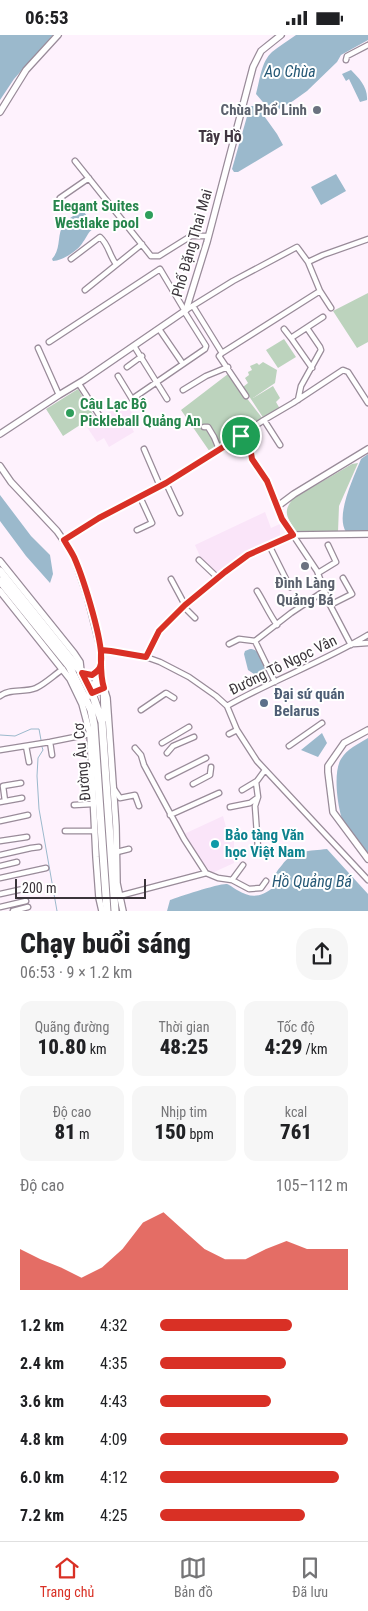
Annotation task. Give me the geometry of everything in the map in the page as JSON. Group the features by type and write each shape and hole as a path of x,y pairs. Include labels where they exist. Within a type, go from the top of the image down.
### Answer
{"main road":[{"name":"Đường Âu Cơ","path":"0,571 85,697 91,711 94,725 107,911"},
{"name":"Đường Âu Cơ","path":"0,581 17,595 82,673 109,725 111,844 115,911"},
{"path":"82,673 92,675 101,666"},
{"path":"92,693 101,666"},
{"path":"85,697 104,688 104,715 109,725"},
{"path":"102,844 111,844"}],"street":[{"path":"0,112 26,70 58,35"},
{"name":"Phố Đặng Thai Mai","path":"0,433 79,383 185,311 208,236 253,67 261,51 281,35"},
{"path":"346,60 347,56 368,45"},
{"path":"75,161 151,256 159,256 191,236 208,236"},
{"path":"60,198 89,179"},
{"path":"71,259 100,237 111,251 111,257 116,264"},
{"path":"308,262 368,239"},
{"path":"85,290 142,243"},
{"path":"185,311 233,281 297,247 308,262 320,291 331,308"},
{"path":"49,342 160,269 206,347 132,399 118,377"},
{"path":"246,396 219,356 320,291"},
{"path":"193,306 222,353"},
{"path":"292,338 323,317"},
{"path":"298,400 301,385 321,349 307,328"},
{"path":"159,329 183,364"},
{"path":"284,329 312,368"},
{"path":"134,346 168,399"},
{"path":"38,348 59,395"},
{"path":"126,367 142,356"},
{"path":"183,390 206,376 228,367"},
{"path":"64,540 99,518 166,483 298,400 343,369 348,372 368,403"},
{"path":"79,383 99,415"},
{"path":"264,420 280,445"},
{"path":"204,427 208,427 219,449"},
{"path":"241,436 251,453 252,459 267,481 282,519 318,573 330,605 352,645 368,643"},
{"path":"144,449 160,486"},
{"path":"278,506 294,494 368,449"},
{"path":"0,466 11,482 64,540 73,554 86,592 101,650 104,688"},
{"path":"166,483 180,513"},
{"path":"137,530 152,523 140,497"},
{"path":"146,657 159,631 185,606 248,555 293,535 368,535"},
{"path":"269,545 290,587"},
{"path":"318,573 336,562 328,545"},
{"path":"199,560 218,578"},
{"name":"Đường Âu Cơ","path":"0,561 74,653 80,662 82,673"},
{"path":"330,605 352,595 344,578"},
{"path":"171,579 185,606 195,618"},
{"name":"Đường Âu Cơ","path":"0,591 66,668 82,704 90,734 99,898 102,911"},
{"path":"257,591 277,625"},
{"path":"229,644 239,639 255,641 291,613 324,591"},
{"name":"Đường Tô Ngọc Vân","path":"101,650 146,657 160,662 193,679 227,706 352,645 368,635"},
{"path":"255,641 275,682"},
{"path":"0,697 8,692 36,687 66,668"},
{"path":"141,710 166,693 174,698"},
{"path":"227,706 237,730 256,761 368,880"},
{"path":"289,746 322,723"},
{"name":"Đường Âu Cơ","path":"109,725 119,896 123,911"},
{"path":"162,743 189,727"},
{"path":"230,735 237,730"},
{"path":"368,730 344,743 328,766 333,812 368,859"},
{"path":"0,749 90,734"},
{"path":"167,753 173,747 194,737"},
{"path":"50,742 52,755"},
{"path":"26,746 29,762"},
{"path":"135,748 141,755 144,765 170,815 206,873"},
{"path":"168,777 206,758"},
{"path":"193,784 210,775 211,767"},
{"path":"242,790 256,782 265,770"},
{"path":"256,782 258,797 255,806 258,848"},
{"path":"21,783 3,786 2,802 22,797"},
{"path":"113,788 120,798 135,795 140,806"},
{"path":"170,815 219,793"},
{"path":"230,807 250,803 258,797"},
{"path":"74,805 93,804"},
{"path":"0,821 28,815"},
{"path":"65,831 95,831"},
{"path":"0,841 27,837"},
{"path":"0,855 39,847"},
{"path":"117,852 129,849"},
{"path":"0,866 17,862"},
{"path":"232,881 243,865"},
{"path":"0,878 46,868"},
{"path":"119,896 206,873 232,881 249,889 260,888 266,881"},
{"path":"0,894 23,889"},
{"path":"0,907 26,901"},
{"path":"13,911 28,907"}],"shaded area":[{"path":"125,402 138,422 131,426 134,432 109,447 104,438 97,442 87,427"},
{"path":"265,512 271,528 280,524 280,537 247,553 217,575 202,561 195,545"},
{"path":"223,816 229,838 234,837 234,863 212,873 184,834"}],"green space":[{"path":"368,293 368,342 357,348 333,311"},
{"path":"284,339 296,357 278,368 266,350"},
{"path":"263,362 277,370 275,383 253,398 273,386 280,398 276,402 280,409 264,419 243,387 248,383 245,378 249,375 248,372 252,370 250,366 257,363 259,365"},
{"path":"228,374 263,419 210,452 181,410"},
{"name":"Câu Lạc Bộ Pickleball Quảng An","path":"78,389 94,416 63,436 46,409"},
{"path":"358,463 339,506 338,532 296,532 287,515 288,507 294,498 352,464"}],"water":[{"path":"0,35 53,35 14,79 0,100"},
{"name":"Ao Chùa","path":"296,35 368,35 368,40 341,55 337,62 307,91 293,101 279,109 268,108 256,94 263,66 272,52"},
{"path":"351,70 364,87 367,100 360,102 349,79 346,81 342,74"},
{"path":"250,106 257,106 283,145 238,172 234,172 232,169"},
{"path":"336,174 346,191 321,205 311,187"},
{"path":"80,212 84,212 93,224 93,229 74,252 53,261 52,259 57,250 60,233 64,224"},
{"path":"368,454 368,531 346,532 343,525 344,506 361,459"},
{"path":"0,495 31,536 50,555 53,574 50,583 26,556 0,521"},
{"path":"250,649 256,651 262,658 265,667 261,673 254,674 248,670 244,654 245,651"},
{"path":"322,733 327,743 318,757 301,750"},
{"path":"368,738 368,854 349,833 344,824 337,795 337,774 343,755"},
{"name":"Hồ Quảng Bá","path":"327,849 368,894 368,911 167,911 170,900 223,884 227,884 247,895 261,895 274,887 276,873 291,856 302,852"}],"waterway":[{"path":"0,735 15,736 31,729 39,729 41,740"},
{"path":"42,747 43,750 38,758 37,776 39,809 57,911"}],"place":[{"name":"Chùa Phổ Linh","path":"317,110"},
{"name":"Elegant Suites Westlake pool","path":"149,215"},
{"name":"Câu Lạc Bộ Pickleball Quảng An","path":"70,413"},
{"name":"Đình Làng Quảng Bá","path":"305,566"},
{"name":"Đại sứ quán Belarus","path":"264,703"},
{"name":"Bảo tàng Văn học Việt Nam","path":"215,844"}],"district":[{"name":"Tây Hồ","path":"220,136"}],"route":[{"path":"241,436 166,483 99,518 64,540 73,554 86,592 101,650 101,666 99,669 92,675 82,673 92,693 104,688 102,682 101,650 146,657 159,631 185,605 248,555 293,535 282,519 267,481 252,459 251,453 241,436"}]}
